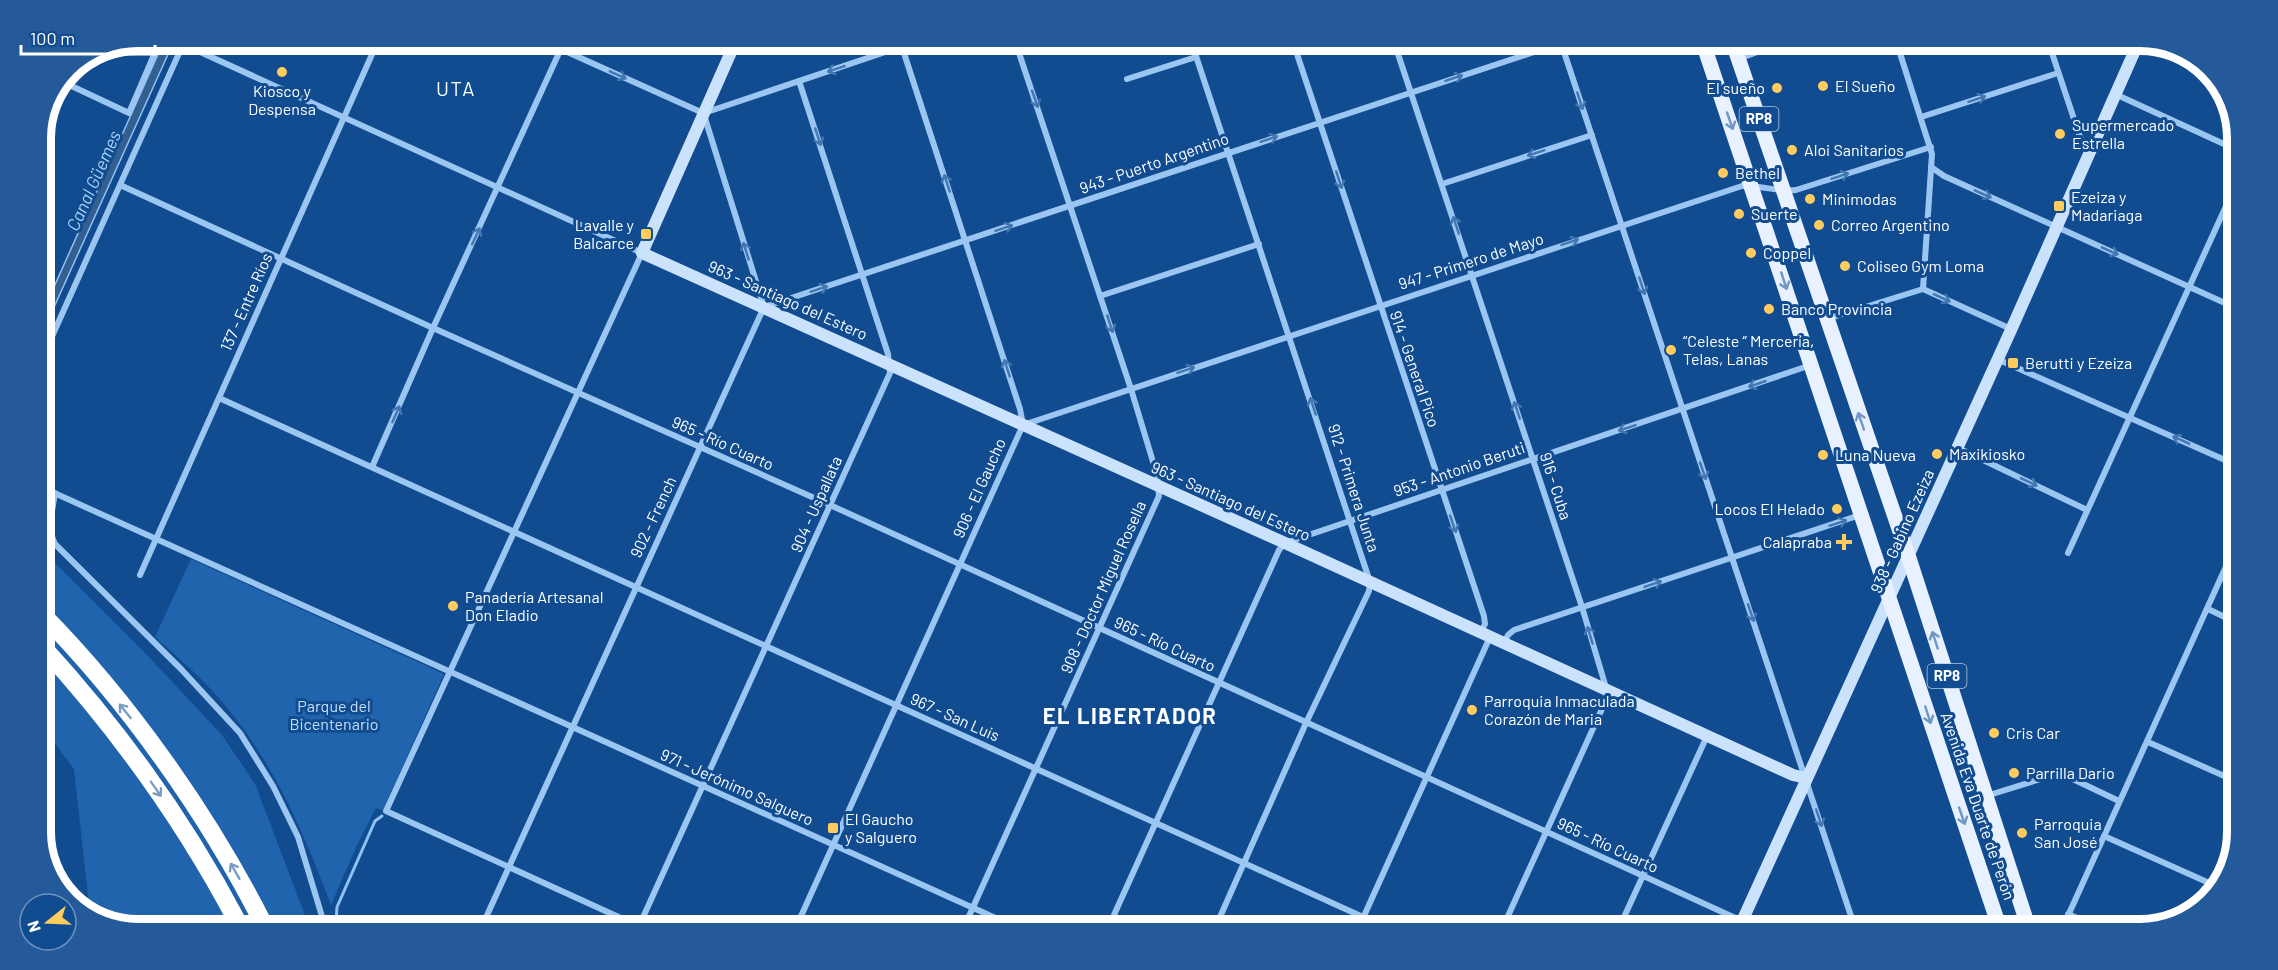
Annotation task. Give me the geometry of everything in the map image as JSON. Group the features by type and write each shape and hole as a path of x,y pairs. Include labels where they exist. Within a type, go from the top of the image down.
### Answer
{"highway":[{"path":"51,624 83,658 168,767 217,842 260,919"},
{"path":"51,657 123,743 159,792 194,846 236,919"}],"main road":[{"name":"Avenida Eva Duarte de Perón","path":"1706,51 1753,186 1860,515 1997,919"},
{"name":"Avenida Eva Duarte de Perón","path":"1736,52 1908,555 2026,919"}],"street":[{"path":"70,85 129,113 156,51"},
{"path":"51,339 177,51"},
{"path":"200,51 642,253"},
{"name":"137 - Entre Ríos","path":"140,575 374,51"},
{"path":"372,467 559,51"},
{"path":"564,51 703,113 887,51"},
{"path":"623,919 386,811 642,253 731,51"},
{"name":"906 - El Gaucho","path":"799,919 1023,425 1020,409 904,51"},
{"name":"908 - Doctor Miguel Rosella","path":"968,919 1100,629 1159,496 1160,487 1131,389 1018,51"},
{"name":"912 - Primera Junta","path":"1194,51 1370,582"},
{"name":"914 - General Pico","path":"1296,51 1484,616 1486,634 1427,777 1363,917"},
{"name":"916 - Cuba","path":"1397,51 1582,607 1607,691"},
{"name":"943 - Puerto Argentino","path":"764,307 1537,51"},
{"path":"1564,51 1852,919"},
{"path":"1899,51 1931,147 1923,289"},
{"path":"2051,51 2080,137 2089,153"},
{"name":"938 - Gabino Ezeiza","path":"1744,919 2011,330 2135,51"},
{"path":"1127,79 1196,57"},
{"path":"1922,117 2058,73"},
{"path":"799,81 891,365"},
{"path":"2115,94 2227,145"},
{"path":"703,113 764,307"},
{"path":"1442,184 1592,135"},
{"name":"947 - Primero de Mayo","path":"1023,425 1742,186 1784,191 1796,190 1931,147"},
{"path":"1931,167 1944,176 2227,304"},
{"name":"965 - Río Cuarto","path":"120,185 1427,777 1643,876 1729,919"},
{"path":"2068,553 2227,204"},
{"path":"1100,296 1259,244"},
{"name":"963 - Santiago del Estero","path":"642,253 1486,634 1607,691 1806,778"},
{"path":"1827,319 1923,289 2011,330"},
{"name":"902 - French","path":"485,919 764,307"},
{"path":"1997,359 2227,461"},
{"name":"904 - Uspallata","path":"642,919 888,378 891,365"},
{"name":"953 - Antonio Beruti","path":"1285,543 1812,365"},
{"name":"967 - San Luis","path":"219,398 1367,919"},
{"path":"1957,448 2087,510"},
{"name":"971 - Jerónimo Salguero","path":"51,491 996,919"},
{"path":"51,517 55,493"},
{"path":"1504,643 1514,630 1860,515"},
{"path":"51,534 55,544 225,715 256,757 287,811 298,837 323,919"},
{"path":"1112,919 1217,683 1279,550 1285,543"},
{"path":"2066,919 2227,565"},
{"path":"1219,919 1306,723 1369,591 1370,582"},
{"path":"2208,609 2227,618"},
{"path":"1507,919 1606,700 1607,691"},
{"path":"1623,919 1707,736"},
{"path":"2148,742 2227,777"},
{"path":"1986,796 2060,773 2119,801"},
{"path":"2104,836 2210,883"},
{"path":"2068,914 2080,919"}],"green space":[{"path":"51,559 146,654 222,735 255,784 306,919 138,919 121,917 94,907 89,903 74,769 51,738"},
{"name":"Parque del Bicentenario","path":"191,559 444,674 383,810 376,808 331,905 297,822 255,745 211,689 155,637"}],"shaded area":[{"name":"Canal Güemes","path":"160,51 169,51 51,314 51,294"}],"waterway":[{"path":"336,919 337,907 375,821 382,816"}],"place":[{"name":"Kiosco y Despensa","path":"282,72"},
{"name":"El Sueño","path":"1823,86"},
{"name":"El sueño","path":"1777,88"},
{"name":"Supermercado Estrella","path":"2060,134"},
{"name":"Aloi Sanitarios","path":"1792,150"},
{"name":"Bethel","path":"1723,173"},
{"name":"Minimodas","path":"1810,199"},
{"name":"Ezeiza y Madariaga","path":"2059,206"},
{"name":"Suerte","path":"1739,214"},
{"name":"Correo Argentino","path":"1819,225"},
{"name":"Lavalle y Balcarce","path":"646,234"},
{"name":"Coppel","path":"1751,253"},
{"name":"Coliseo Gym Loma","path":"1845,266"},
{"name":"Banco Provincia","path":"1769,309"},
{"name":"“Celeste “ Mercería, Telas, Lanas","path":"1671,350"},
{"name":"Berutti y Ezeiza","path":"2013,363"},
{"name":"Maxikiosko","path":"1937,454"},
{"name":"Luna Nueva","path":"1823,455"},
{"name":"Locos El Helado","path":"1837,509"},
{"name":"Calapraba","path":"1844,542"},
{"name":"Panadería Artesanal Don Eladio","path":"453,606"},
{"name":"Parroquia Inmaculada Corazón de Maria","path":"1472,710"},
{"name":"Cris Car","path":"1994,733"},
{"name":"Parrilla Dario","path":"2014,773"},
{"name":"El Gaucho y Salguero","path":"833,828"},
{"name":"Parroquia San José","path":"2022,833"}],"district":[{"name":"UTA","path":"456,89"},
{"name":"EL LIBERTADOR","path":"1130,716"}]}
